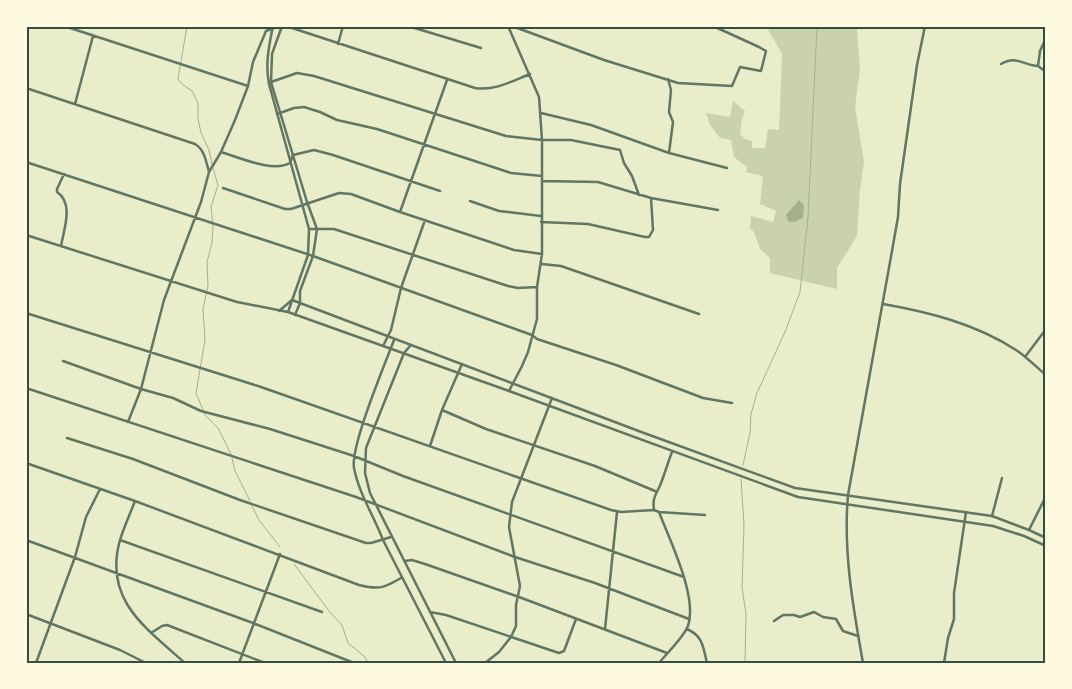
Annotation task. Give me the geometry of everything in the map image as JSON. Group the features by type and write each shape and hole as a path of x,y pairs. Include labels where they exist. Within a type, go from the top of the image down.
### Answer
{"street":[{"path":"64,26 248,86"},
{"path":"128,422 141,389 162,308 196,218 209,172 221,152 248,86 253,62 262,39 266,31 280,26 272,54 270,83"},
{"path":"286,26 447,79 484,89 500,87 530,74"},
{"path":"338,44 343,26"},
{"path":"408,26 481,48"},
{"path":"508,26 539,97 542,140 542,254 537,287 537,319 522,366 509,391"},
{"path":"512,26 604,60 668,78 678,83 732,86 740,67 761,70 766,52 713,26"},
{"path":"863,663 848,562 846,538 847,504 898,217 900,184 925,26"},
{"path":"273,27 266,68 317,229 313,256 300,291 300,303 295,315"},
{"path":"75,104 93,36"},
{"path":"1038,66 1040,51 1046,38"},
{"path":"1001,64 1007,60 1016,59 1028,65 1038,66 1046,72"},
{"path":"270,83 297,73 314,76 506,136 542,140 571,140 620,150 624,163 640,195"},
{"path":"668,78 671,90 669,112 673,122 669,152"},
{"path":"400,212 447,79"},
{"path":"26,88 196,144 205,155 209,172"},
{"path":"279,113 304,107 337,120 377,130 511,173 542,176"},
{"path":"279,113 290,162 309,229 308,255 288,312"},
{"path":"541,113 591,124 669,152 727,168"},
{"path":"293,155 314,150 323,152 440,191"},
{"path":"221,152 272,167 278,167 290,162 293,155"},
{"path":"26,162 313,256 703,398 732,403"},
{"path":"61,246 67,208 65,200 56,189 64,174"},
{"path":"542,181 598,182 651,198 718,210"},
{"path":"223,188 285,209 291,209 307,202 339,193 351,194 514,250 542,254"},
{"path":"541,222 588,224 649,237 653,230 651,198"},
{"path":"470,201 499,211 541,216"},
{"path":"383,346 391,330 401,288 425,220"},
{"path":"309,229 334,229 508,286 518,288 537,287"},
{"path":"26,235 245,304 288,312 404,352 798,497 964,520 1011,531 1046,546"},
{"path":"541,264 561,266 700,314"},
{"path":"292,300 410,346 795,488 992,516 1046,538"},
{"path":"279,311 292,300"},
{"path":"883,304 922,310 969,326 996,338 1025,357 1046,375"},
{"path":"26,314 261,387 617,512 654,510 659,512 705,515"},
{"path":"1025,357 1046,329"},
{"path":"394,340 364,423 354,456 354,467 365,500 383,540 446,663"},
{"path":"410,346 404,352 366,448 366,481 391,537 456,663"},
{"path":"63,361 141,389 173,398 200,411 270,429 354,456 684,577"},
{"path":"430,446 442,410 462,364"},
{"path":"26,387 365,500 515,557 689,619"},
{"path":"484,662 499,652 511,637 516,626 516,605 520,586 509,528 509,514 520,478 552,398"},
{"path":"442,410 486,429 595,466 655,491"},
{"path":"67,438 133,459 231,496 366,543 391,537"},
{"path":"654,510 655,491 660,486 672,452"},
{"path":"26,463 135,501 255,547 280,554 359,586 385,588 401,578"},
{"path":"737,475 740,467"},
{"path":"992,516 1002,478"},
{"path":"36,663 75,557 86,517 100,489"},
{"path":"1029,530 1046,496"},
{"path":"135,501 120,540 116,573 124,601 141,624 185,663"},
{"path":"606,629 617,512"},
{"path":"659,512 684,577 690,599 687,629 659,663"},
{"path":"944,663 948,638 954,619 954,593 966,512"},
{"path":"26,540 253,623 354,663"},
{"path":"120,540 322,612"},
{"path":"239,663 280,554"},
{"path":"404,561 412,560 425,564 667,652"},
{"path":"430,612 561,653 564,652 576,619"},
{"path":"774,621 783,616 794,615 800,617 814,612 823,618 836,619 843,632 858,636"},
{"path":"26,614 120,650 146,663"},
{"path":"151,633 167,625 264,663"},
{"path":"687,629 696,633 699,637 707,663"}],"shaded area":[{"path":"766,26 859,26 857,29 860,69 855,107 864,162 857,236 837,268 837,289 770,273 770,258 760,249 754,232 750,228 751,216 773,222 776,211 760,204 763,176 746,172 747,167 734,157 731,140 720,138 710,125 706,113 730,117 733,101 745,111 740,134 745,139 752,141 752,148 765,148 768,129 779,130 782,54"},
{"path":"799,200 804,205 803,217 790,222 786,215"}],"waterway":[{"path":"187,26 178,79 192,91 198,103 201,133 209,150 212,164"},
{"path":"743,465 750,433 751,414 757,393 785,332 800,292 808,218 817,26"},
{"path":"213,168 218,185 211,207 212,243 207,262 208,285 203,309 205,340 196,393 205,415 218,428 231,454"},
{"path":"232,458 235,471 250,501"},
{"path":"741,479 744,525 742,587 746,614 745,663"},
{"path":"252,506 259,520 280,547"},
{"path":"294,564 329,611 342,625 348,643 365,657 368,663"}]}
